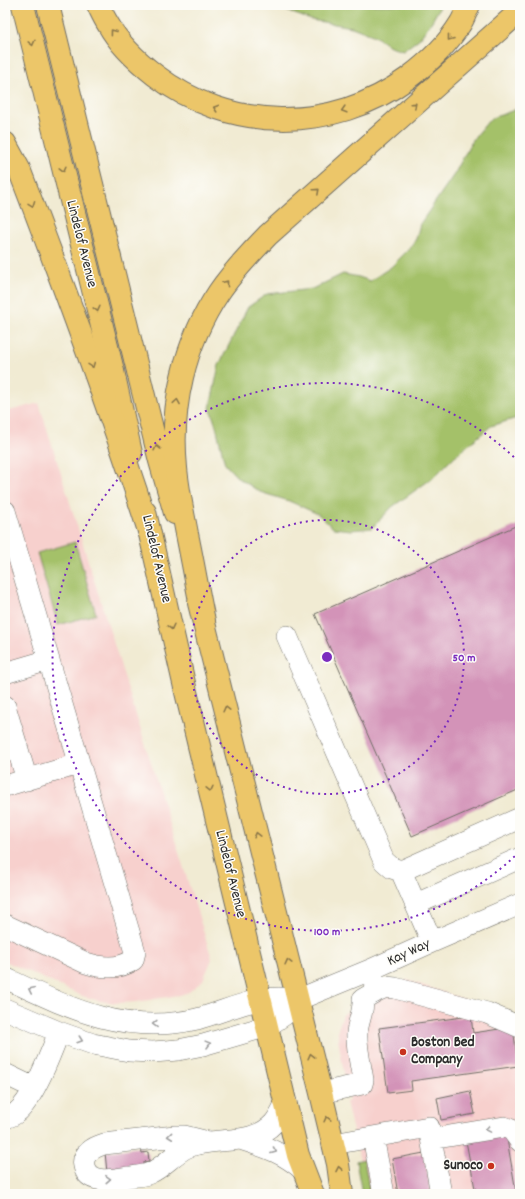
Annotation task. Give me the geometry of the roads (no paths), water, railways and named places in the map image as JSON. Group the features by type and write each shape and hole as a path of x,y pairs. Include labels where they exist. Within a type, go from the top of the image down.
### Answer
{"main road":[{"name":"Lindelof Avenue","path":"23,5 113,371 186,692 298,1155 313,1194"},
{"name":"Lindelof Avenue","path":"48,5 160,461 204,621 321,1093 333,1144 342,1194"},
{"path":"98,5 108,25 125,48 144,66 167,84 202,104 229,112 273,119 315,117 344,110 371,100 397,86 422,68 443,47 460,24 469,5"},
{"path":"204,621 179,492 174,432 176,405 181,378 189,352 205,315 219,292 247,256 268,235 520,11"},
{"path":"5,143 21,175 99,383 127,462 149,531"}],"street":[{"path":"5,512 135,952 133,960 126,965 114,967 96,966 86,963 5,924"},
{"path":"287,636 384,861 392,868 401,871 520,818"},
{"path":"5,673 49,660"},
{"path":"5,706 27,780"},
{"path":"5,786 79,764"},
{"path":"416,904 520,858"},
{"path":"401,871 432,942"},
{"name":"Kay Way","path":"297,1000 370,970 520,904"},
{"path":"370,970 377,991"},
{"path":"5,978 81,1012 100,1018 131,1023 167,1023 197,1019 261,999 278,997 297,1000"},
{"path":"321,1093 362,1084 363,1080 357,1036 362,1013 363,999 386,987 395,988 487,1013 520,1026"},
{"path":"5,1008 59,1032 93,1044 152,1052 178,1050 203,1045 268,1026 284,1015 297,1000"},
{"path":"5,1118 13,1116 26,1103 59,1032"},
{"path":"5,1074 34,1088"},
{"path":"208,1142 184,1136 175,1136 104,1144 89,1151 83,1164 88,1174 92,1177 104,1180 147,1174 156,1170 186,1148 208,1142 240,1139 252,1136 268,1128 287,1107"},
{"path":"333,1144 429,1127 441,1194"},
{"path":"431,1140 504,1127 512,1130 520,1141"},
{"path":"373,1137 384,1194"},
{"path":"240,1139 281,1154 289,1158 304,1171"}],"place":[{"name":"Boston Bed Company","path":"403,1052"},
{"name":"Sunoco","path":"491,1166"}]}
